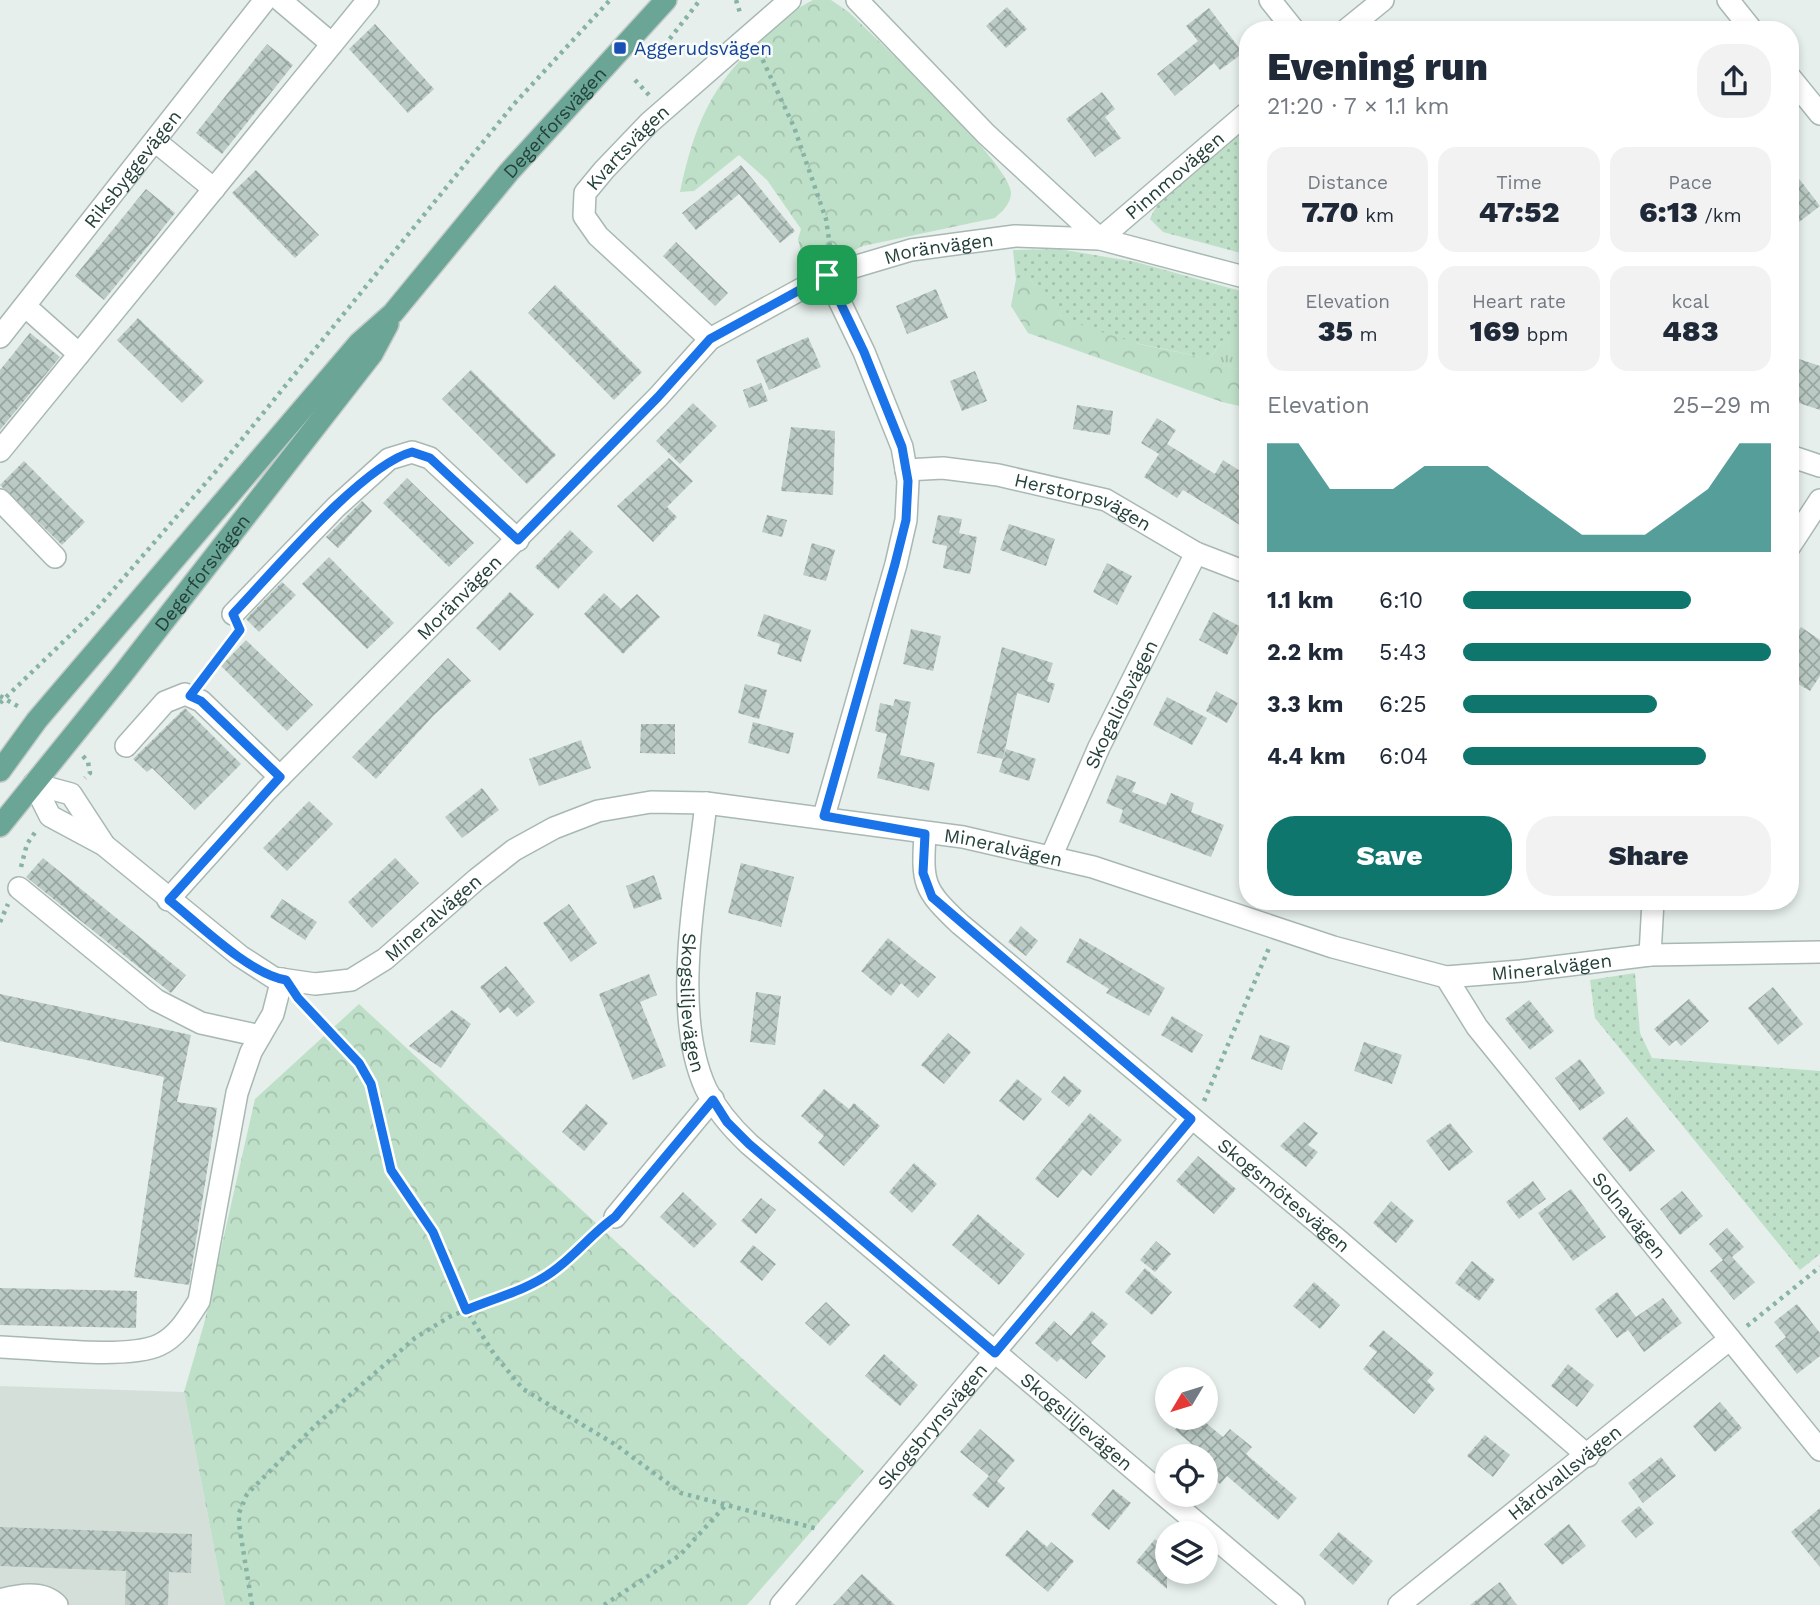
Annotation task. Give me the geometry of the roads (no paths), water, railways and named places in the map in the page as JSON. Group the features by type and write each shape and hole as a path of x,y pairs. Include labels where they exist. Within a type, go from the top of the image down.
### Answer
{"main road":[{"name":"Degerforsvägen","path":"1,763 350,354 393,313 509,172 666,0"},
{"name":"Degerforsvägen","path":"0,826 364,365 393,313"},
{"path":"1,763 34,784"}],"street":[{"path":"0,451 368,0"},
{"name":"Kvartsvägen","path":"710,339 598,236 584,216 585,193 649,123 790,0"},
{"path":"857,0 986,134 1100,239"},
{"path":"1270,0 1287,21"},
{"path":"1357,21 1383,0"},
{"path":"1728,0 1745,21"},
{"path":"266,1 332,44"},
{"name":"Riksbyggevägen","path":"0,337 266,1"},
{"path":"1799,88 1820,114"},
{"name":"Pinnmovägen","path":"1100,239 1239,121"},
{"path":"155,141 214,189"},
{"name":"Moränvägen","path":"169,900 280,777 518,540 658,397 710,339 827,275 911,250 967,241 1015,236 1100,239 1239,276"},
{"path":"824,816 906,520 906,470 902,447 864,352 827,275"},
{"path":"25,306 79,354"},
{"path":"233,614 336,506 389,459 412,452 430,458 518,540"},
{"path":"1799,459 1820,466"},
{"name":"Herstorpsvägen","path":"906,470 943,468 1073,490 1106,500 1196,553 1239,570"},
{"path":"0,500 55,557"},
{"path":"1799,532 1820,500"},
{"name":"Skogalidsvägen","path":"1051,856 1099,747 1196,553"},
{"path":"126,746 165,702 184,694 201,701 280,777"},
{"name":"Mineralvägen","path":"34,784 71,794 104,845 240,956 274,978 315,984 351,980 386,958 514,850 554,828 598,811 638,804 706,803 824,816 925,834 963,837 1051,856 1155,886 1389,964 1446,977 1650,955 1820,952"},
{"name":"Skogsliljevägen","path":"706,803 692,935 689,1022 696,1059 713,1100 727,1122 749,1144 1294,1605"},
{"name":"Skogsmötesvägen","path":"925,834 923,873 932,897 1588,1456"},
{"path":"19,888 156,1000 201,1023 260,1037"},
{"path":"1650,955 1652,910"},
{"name":"Solnavägen","path":"1446,977 1477,1027 1820,1450"},
{"path":"0,1347 125,1352 158,1346 184,1326 199,1301 237,1093 251,1052 273,1014 284,979"},
{"path":"615,1217 713,1100"},
{"name":"Skogsbrynsvägen","path":"781,1605 1191,1119"},
{"name":"Hårdvallsvägen","path":"1399,1605 1588,1456 1730,1339"},
{"path":"0,1600 24,1594 54,1601 57,1605"}],"place":[{"name":"Aggerudsvägen","path":"620,48"}]}
